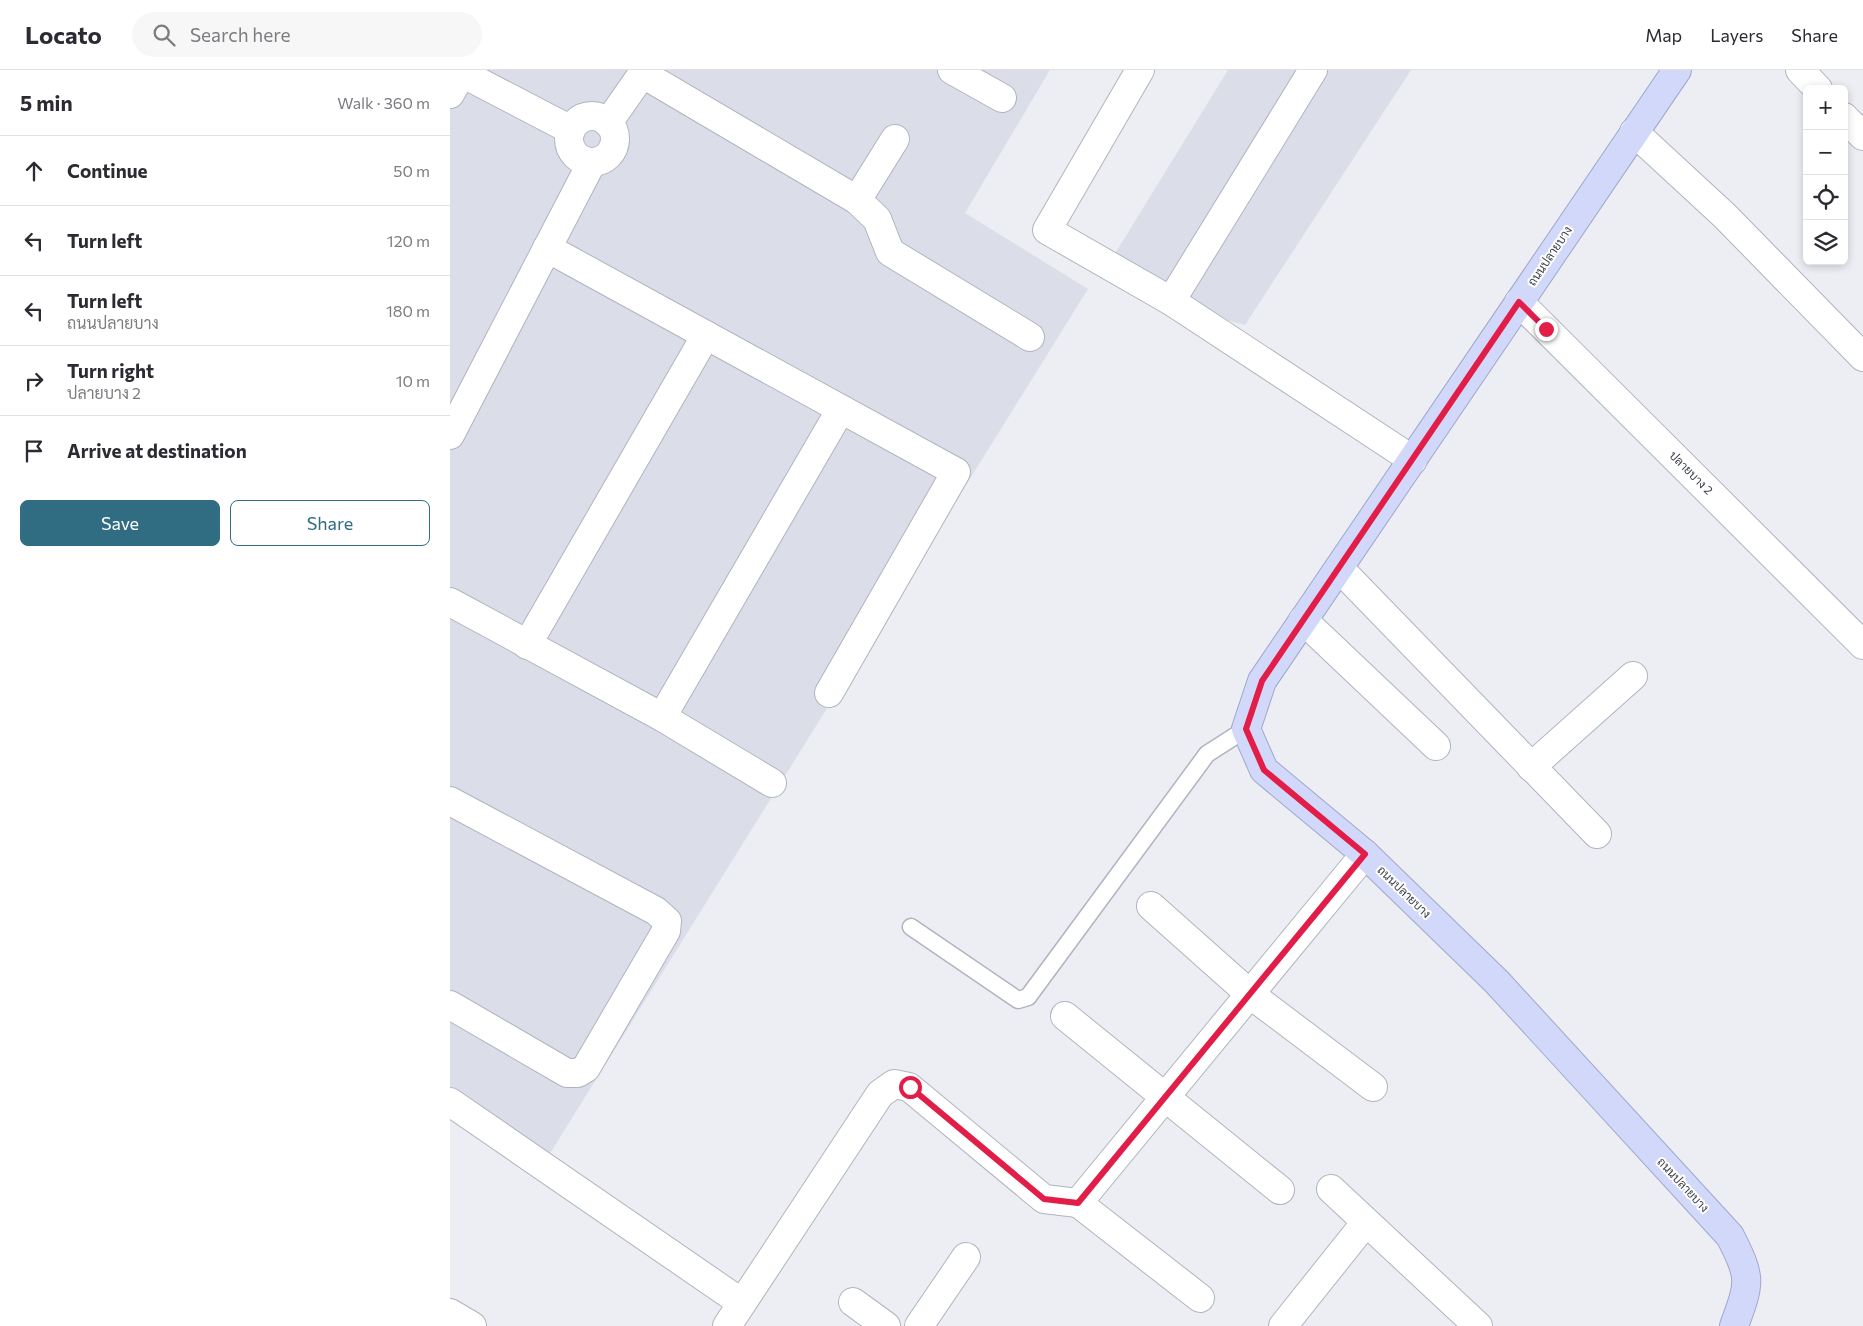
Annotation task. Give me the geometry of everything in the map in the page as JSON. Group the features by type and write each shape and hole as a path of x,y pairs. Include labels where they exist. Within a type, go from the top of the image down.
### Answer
{"street":[{"path":"952,70 1002,98"},
{"path":"1140,70 1047,230 1171,301 1413,460"},
{"path":"1171,301 1313,70"},
{"name":"ถนนปลายบาง","path":"1677,70 1262,681 1246,729 1264,770 1365,854 1497,982 1730,1236 1742,1259 1748,1282 1734,1326"},
{"path":"1800,70 1814,85"},
{"path":"608,123 644,72 857,200 877,219 881,235 890,252 1030,337"},
{"path":"456,79 570,130"},
{"path":"583,118 601,118 614,130 613,148 601,161 592,162 576,156 571,148 570,130 576,122 583,118"},
{"path":"1848,120 1863,136"},
{"path":"1634,132 1725,216 1863,356"},
{"path":"857,200 896,139"},
{"path":"450,435 592,162"},
{"path":"547,248 956,472 829,693"},
{"name":"ปลายบาง 2","path":"1519,302 1863,645"},
{"path":"527,645 706,335"},
{"path":"662,717 841,409"},
{"path":"1340,568 1596,834"},
{"path":"450,602 662,717 772,783"},
{"path":"1303,620 1436,746"},
{"path":"1531,767 1633,676"},
{"path":"450,801 656,911 667,921 666,931 586,1068 578,1073 567,1072 450,1005"},
{"path":"1078,1203 1251,995 1365,854"},
{"path":"1151,906 1251,995 1373,1086"},
{"path":"1065,1016 1280,1190"},
{"path":"727,1326 880,1094 894,1084 910,1087 1044,1199 1078,1203 1200,1298"},
{"path":"450,1102 742,1303"},
{"path":"1331,1189 1478,1326"},
{"path":"1283,1326 1366,1222"},
{"path":"919,1326 966,1257"},
{"path":"852,1302 886,1326"},
{"path":"450,1313 472,1326"}],"lane":[{"path":"911,927 1018,1000 1028,997 1207,754 1246,729"}],"shaded area":[{"path":"450,70 1050,70 965,213 1088,289 549,1155 450,1092"},
{"path":"1228,70 1411,70 1245,325 1230,321 1108,265"}],"route":[{"path":"910,1087 1044,1199 1078,1203 1365,854 1264,770 1246,729 1262,681 1519,302 1546,329"}]}
